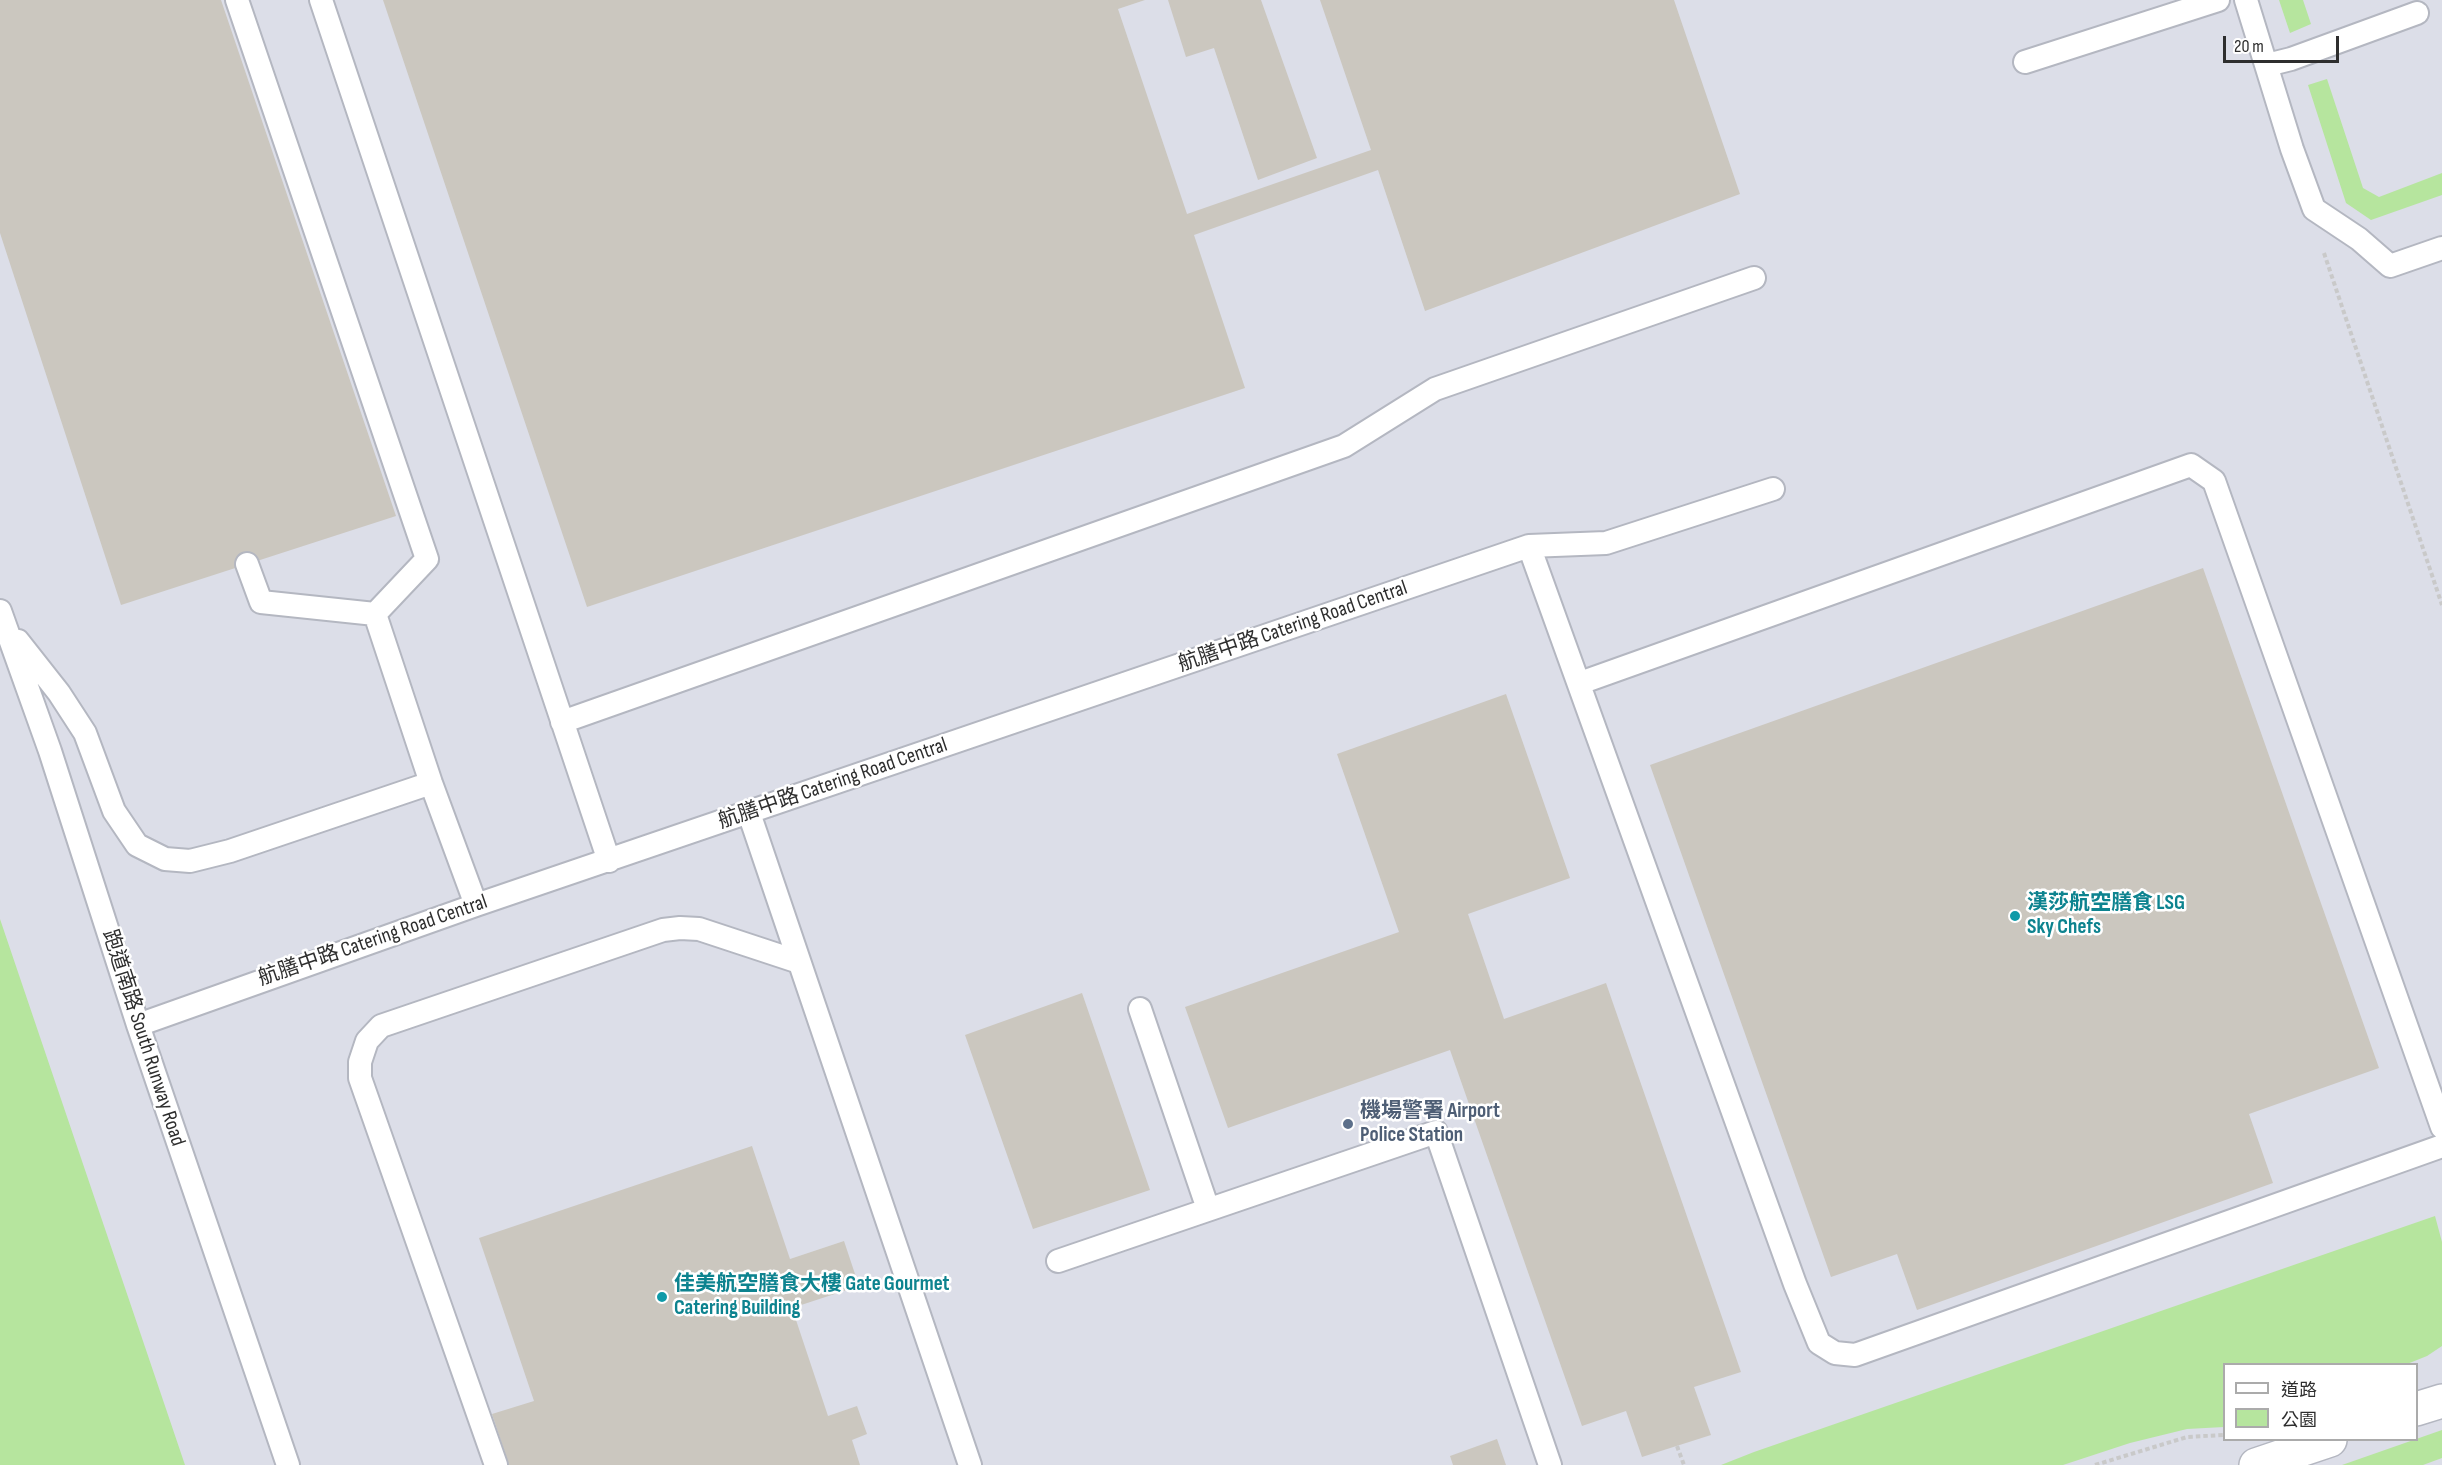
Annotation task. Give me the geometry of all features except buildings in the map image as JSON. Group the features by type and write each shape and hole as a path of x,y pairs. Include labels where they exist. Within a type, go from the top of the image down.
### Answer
{"street":[{"path":"2418,1408 2442,1401"},
{"path":"2256,1465 2327,1441"}],"lane":[{"path":"237,0 427,559 375,614"},
{"path":"321,0 609,861"},
{"path":"2025,62 2218,0"},
{"path":"2246,0 2292,149 2314,209 2359,239 2390,266 2442,248"},
{"path":"2267,65 2291,59 2416,12"},
{"path":"562,722 1344,446 1435,389 1754,278"},
{"path":"1580,683 2191,465 2214,481 2442,1127"},
{"name":"航膳中路 Catering Road Central","path":"138,1024 476,905 1529,546 1606,543 1773,489"},
{"path":"1529,546 1796,1284 1819,1342 1835,1353 1855,1354 2442,1146"},
{"path":"247,564 261,602 375,614"},
{"path":"375,614 430,783 476,905"},
{"path":"3,618 85,733 114,811 137,846 165,859 190,861 230,851 430,783"},
{"name":"跑道南路 South Runway Road","path":"3,618 50,751 138,1024 288,1465"},
{"path":"749,813 970,1465"},
{"path":"496,1465 360,1078 360,1062 367,1041 381,1026 663,930 699,929 799,962"},
{"path":"1140,1009 1208,1209"},
{"path":"1058,1260 1436,1132 1550,1465"}],"path":[{"path":"2314,209 2326,263 2442,605"},
{"path":"2095,1465 2187,1437 2223,1435"},
{"path":"1677,1446 1684,1465"}],"shaded area":[{"path":"0,0 2442,0 2442,1465 0,1465"}],"green space":[{"path":"2279,0 2303,0 2311,24 2290,33"},
{"path":"2327,79 2363,188 2379,197 2442,173 2442,195 2371,220 2346,203 2308,85"},
{"path":"0,919 185,1465 0,1465"},
{"path":"2435,1216 2442,1242 2442,1346 2427,1356 2410,1363 2223,1363 2223,1427 2187,1429 2130,1443 2063,1465 1721,1465"},
{"path":"2442,1430 2442,1458 2423,1465 2342,1465 2411,1441 2418,1441 2418,1438"}],"place":[{"name":"漢莎航空膳食 LSG Sky Chefs","path":"2015,916"},
{"name":"機場警署 Airport Police Station","path":"1348,1124"},
{"name":"佳美航空膳食大樓 Gate Gourmet Catering Building","path":"662,1297"}]}
